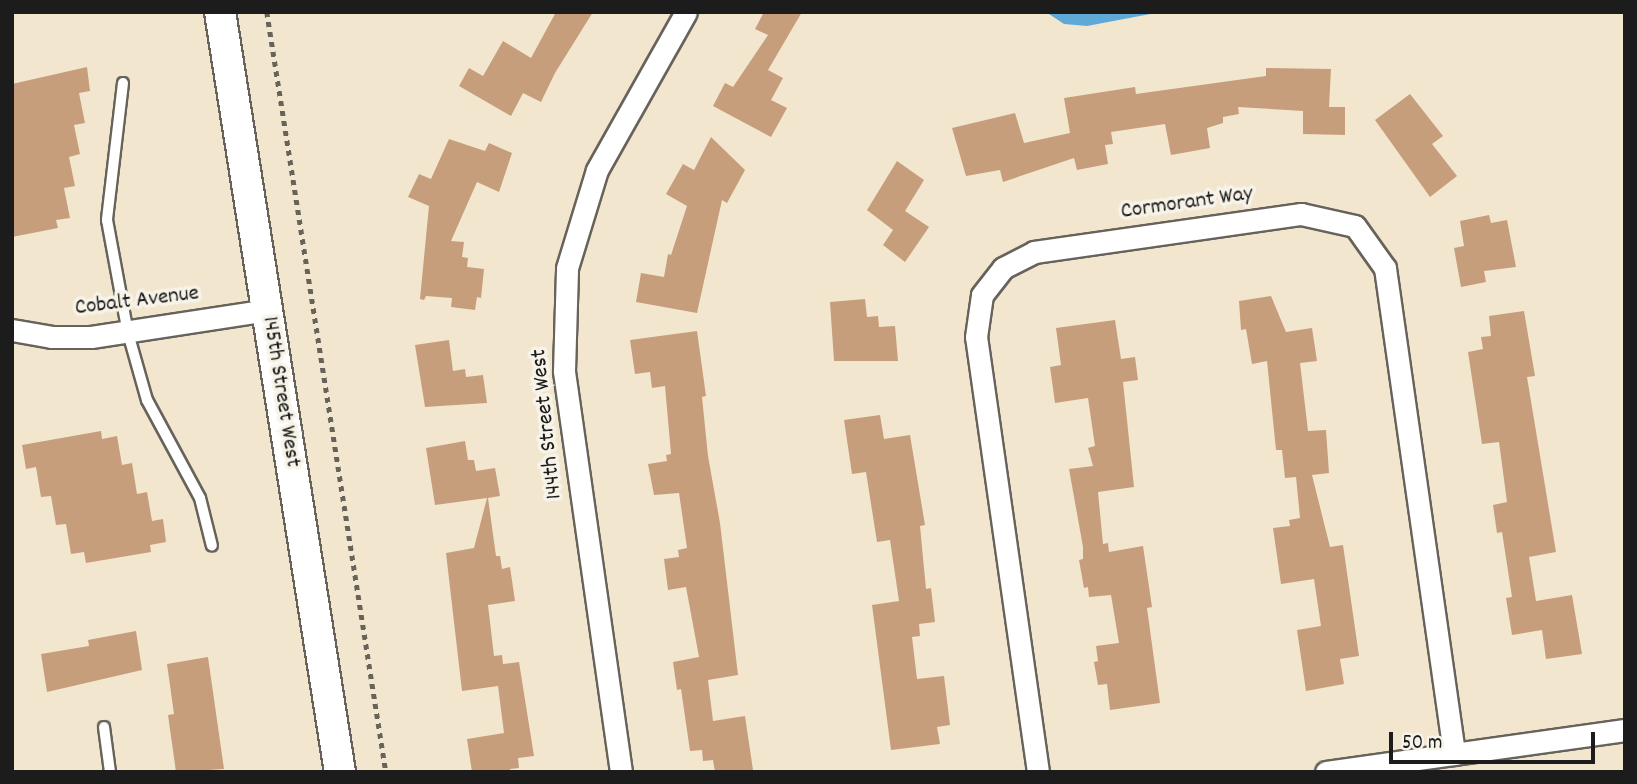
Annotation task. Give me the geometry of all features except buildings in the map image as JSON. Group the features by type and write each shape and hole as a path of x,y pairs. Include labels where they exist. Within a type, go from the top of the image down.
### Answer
{"street":[{"name":"145th Street West","path":"220,12 340,772"},
{"name":"144th Street West","path":"621,772 564,370 566,268 597,170 687,12"},
{"name":"Cormorant Way","path":"1038,772 976,337 982,295 1003,268 1034,252 1301,214 1355,226 1385,268 1454,754"},
{"name":"Cobalt Avenue","path":"13,334 51,337 128,333 267,310"},
{"path":"1326,772 1625,730"}],"lane":[{"path":"123,83 107,220 128,333 147,400 200,498 212,546"},
{"path":"104,727 110,772"}],"path":[{"path":"267,12 386,772"}],"water":[{"path":"1046,12 1161,12 1087,26 1064,24"}]}
